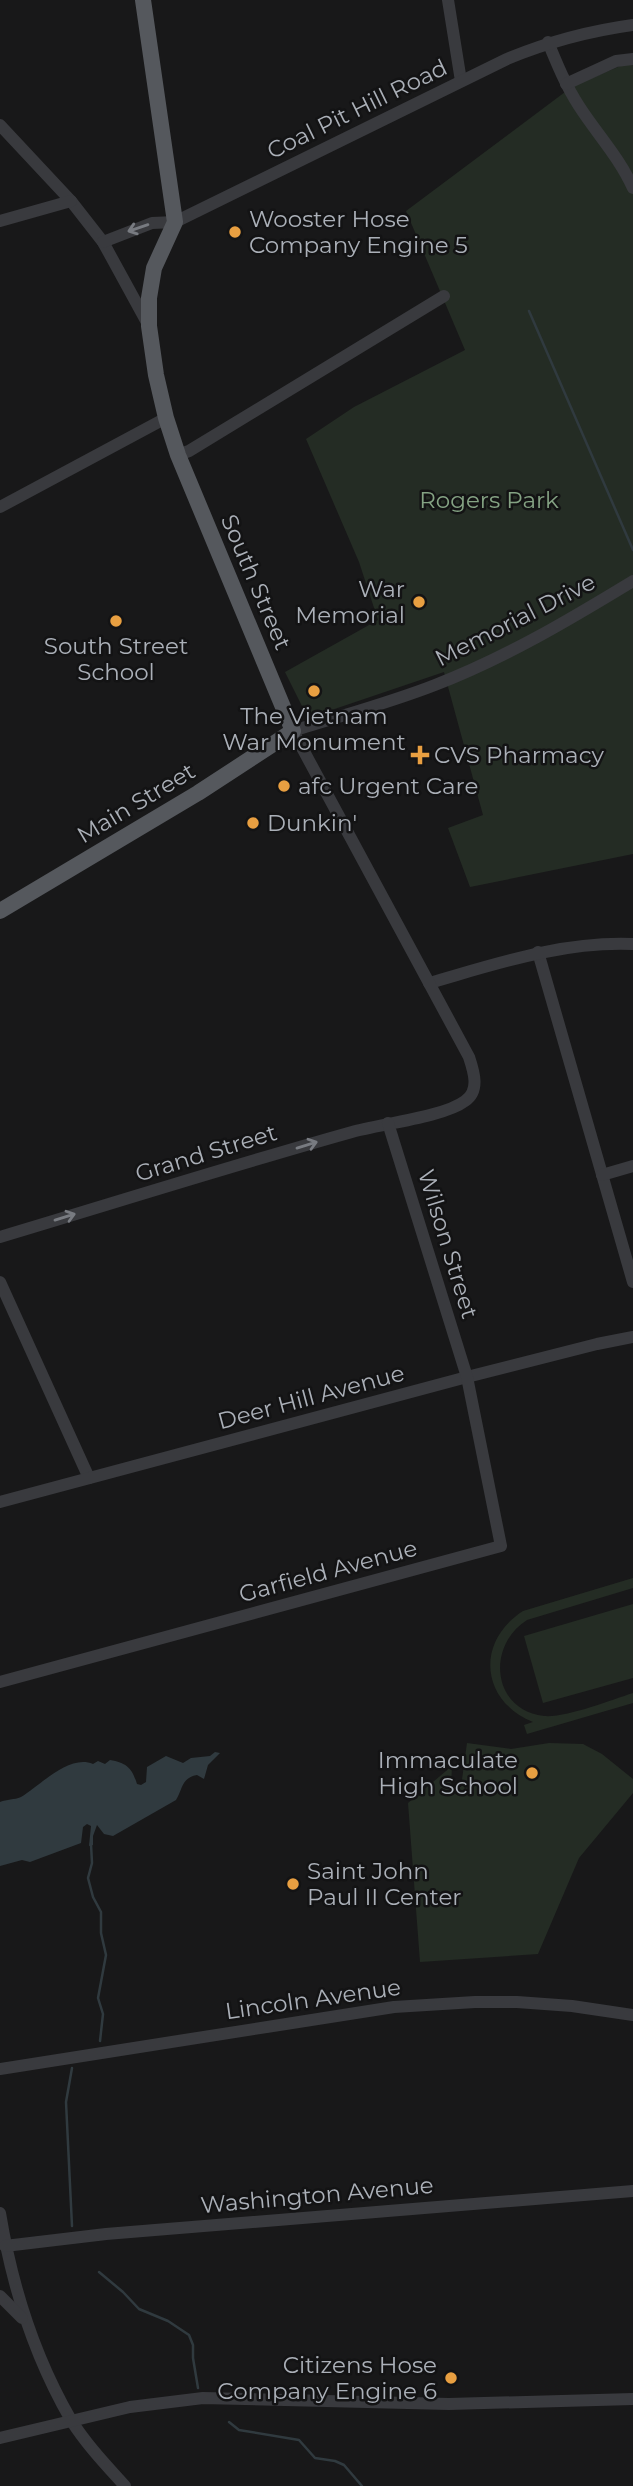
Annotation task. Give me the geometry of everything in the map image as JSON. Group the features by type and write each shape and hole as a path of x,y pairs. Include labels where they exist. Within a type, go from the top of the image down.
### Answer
{"main road":[{"path":"143,0 175,222"},
{"name":"South Street","path":"175,222 154,268 149,298 149,326 156,375 178,455 293,731"},
{"name":"Main Street","path":"0,911 198,793 293,731"}],"street":[{"path":"448,0 461,81"},
{"name":"Coal Pit Hill Road","path":"103,242 152,223 175,222 461,81 548,42 633,25"},
{"path":"548,42 566,85 625,170 633,188"},
{"path":"566,85 616,61 633,59"},
{"path":"0,125 71,201 103,242 149,326"},
{"path":"0,221 71,201"},
{"path":"178,455 302,384 444,296"},
{"path":"0,507 166,418"},
{"name":"Memorial Drive","path":"293,731 434,685 489,662 545,634 633,581"},
{"name":"South Street","path":"293,731 469,1058 475,1075 474,1088 467,1100 450,1109 425,1115"},
{"path":"429,983 573,946 633,944"},
{"path":"538,953 633,1282"},
{"name":"Grand Street","path":"0,1237 355,1131 425,1115"},
{"name":"Wilson Street","path":"388,1123 467,1377"},
{"path":"602,1175 633,1166"},
{"path":"0,1282 89,1478"},
{"name":"Deer Hill Avenue","path":"0,1502 467,1377 633,1337"},
{"name":"Garfield Avenue","path":"0,1682 501,1546 467,1377"},
{"name":"Lincoln Avenue","path":"0,2068 265,2026 421,2005 517,2002 572,2006 633,2015"},
{"name":"Washington Avenue","path":"5,2246 106,2234 633,2191"},
{"path":"0,2213 5,2270 28,2325 72,2421 94,2452 125,2486"},
{"path":"0,2296 28,2325"},
{"path":"0,2438 143,2405 203,2398 449,2404 633,2399"}],"green space":[{"name":"Rogers Park","path":"633,63 633,854 470,887 448,828 483,815 444,672 308,718 285,672 378,620 359,562 306,439 354,407 465,350 406,211 573,86"},
{"path":"633,1578 633,1588 527,1620 514,1631 505,1645 501,1676 505,1690 514,1702 527,1711 544,1716 576,1711 633,1693 633,1703 527,1734 524,1725 533,1722 503,1700 494,1686 490,1670 491,1654 497,1638 523,1611"},
{"path":"633,1604 633,1678 543,1703 524,1636"},
{"path":"467,1743 511,1749 549,1743 583,1744 602,1754 633,1779 633,1793 579,1858 538,1954 420,1962 408,1803 452,1766 451,1787 461,1787"}],"shaded area":[{"path":"215,1752 220,1753 208,1765 204,1779 197,1775 192,1776 183,1784 176,1800 113,1836 104,1834 97,1825 93,1845 89,1846 91,1826 87,1824 83,1827 81,1843 30,1862 22,1860 0,1866 0,1802 21,1797 55,1772 74,1763 93,1764 98,1761 105,1764 110,1760 128,1767 137,1784 141,1785 146,1782 147,1767 166,1756 183,1763 191,1758 210,1756"}],"waterway":[{"path":"529,311 633,550"},
{"path":"91,1844 92,1863 88,1878 93,1897 101,1912 101,1933 106,1955 98,1998 103,2014 100,2041"},
{"path":"72,2068 66,2102 72,2226"},
{"path":"99,2272 139,2309 168,2321 189,2335 193,2345 198,2388"},
{"path":"229,2422 239,2430 299,2440 315,2458 344,2465 362,2486"}],"place":[{"name":"Wooster Hose Company Engine 5","path":"235,232"},
{"name":"War Memorial","path":"419,602"},
{"name":"South Street School","path":"116,621"},
{"name":"The Vietnam War Monument","path":"314,691"},
{"name":"CVS Pharmacy","path":"420,755"},
{"name":"afc Urgent Care","path":"284,786"},
{"name":"Dunkin'","path":"253,823"},
{"name":"Immaculate High School","path":"532,1773"},
{"name":"Saint John Paul II Center","path":"293,1884"},
{"name":"Citizens Hose Company Engine 6","path":"451,2378"}]}
